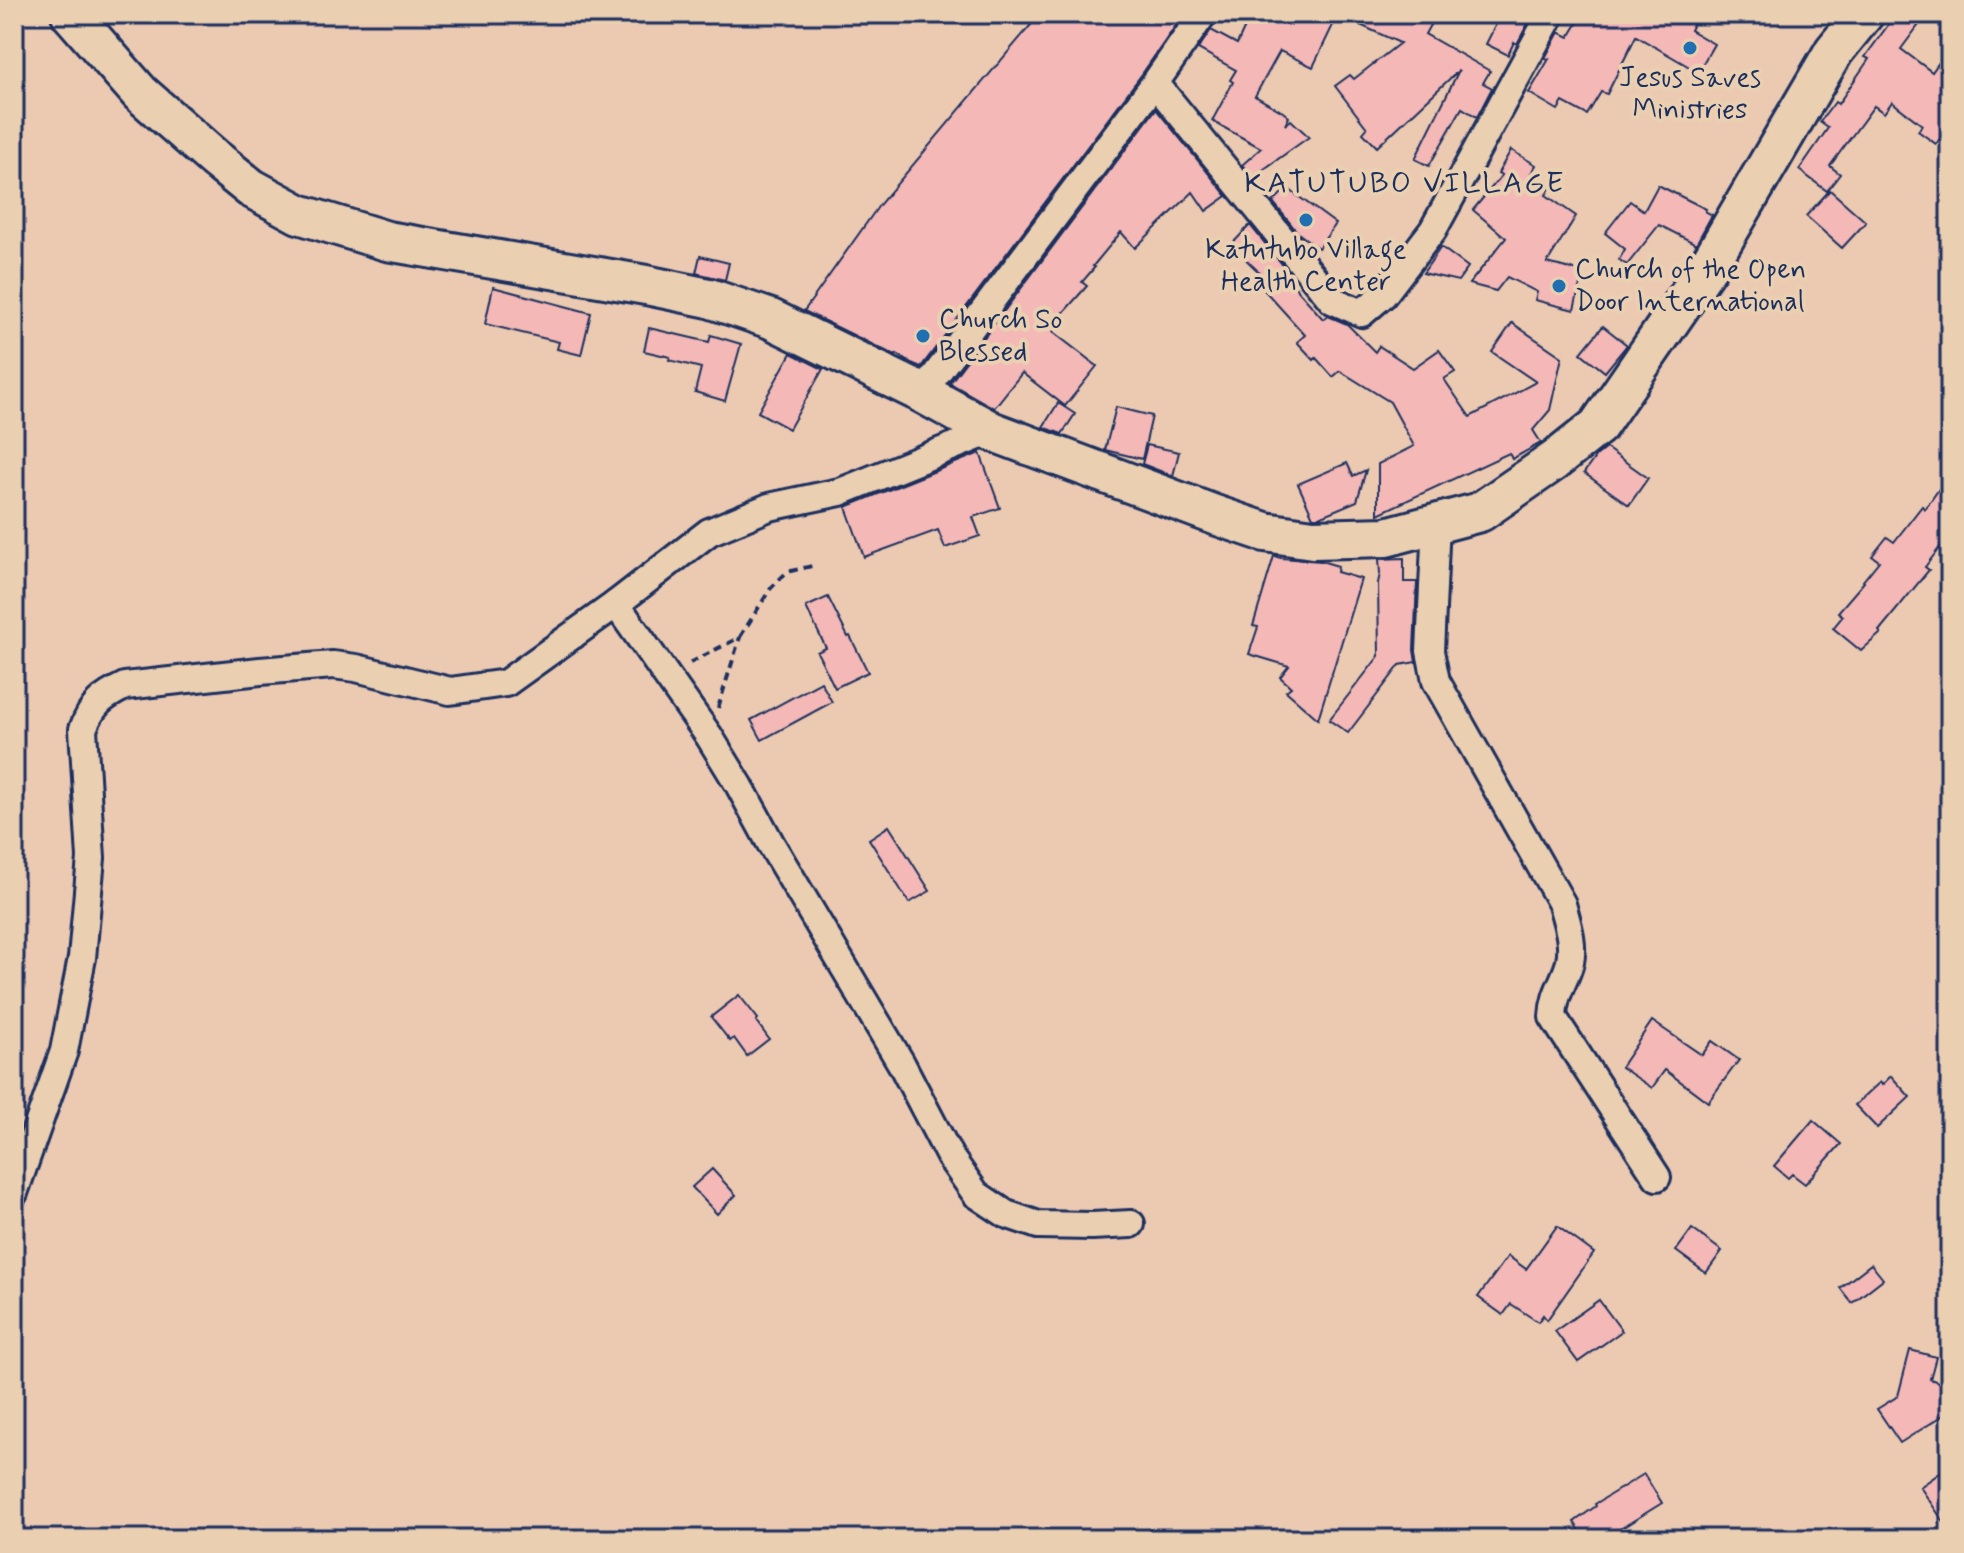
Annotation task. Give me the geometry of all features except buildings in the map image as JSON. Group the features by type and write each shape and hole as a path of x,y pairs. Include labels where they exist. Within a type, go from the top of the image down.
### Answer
{"street":[{"path":"71,14 140,93 215,159 251,188 299,214 387,241 709,298 771,319 922,393 991,431 1265,532 1313,539 1386,537 1480,512 1598,426 1710,263 1834,51 1864,14"},
{"path":"922,393 1155,83 1203,14"},
{"path":"1155,83 1332,300 1362,313 1383,295 1433,230 1551,14"},
{"path":"14,1193 64,1051 82,958 91,858 83,729 89,712 105,695 125,686 333,665 450,691 506,683 709,532 769,507 840,492 991,431"},
{"path":"1436,523 1430,651 1436,681 1562,904 1570,934 1570,961 1554,1001 1553,1017 1657,1177"},
{"path":"616,604 709,736 901,1063 950,1157 976,1194 1006,1214 1038,1225 1131,1224"}],"path":[{"path":"709,736 740,637 771,588 787,572 812,566"},
{"path":"666,676 740,637"}],"place":[{"name":"Jesus Saves Ministries","path":"1690,48"},
{"name":"Katutubo Village Health Center","path":"1306,220"},
{"name":"Church of the Open Door International","path":"1559,286"},
{"name":"Church So Blessed","path":"923,336"}],"district":[{"name":"KATUTUBO VILLAGE","path":"1405,183"}]}
